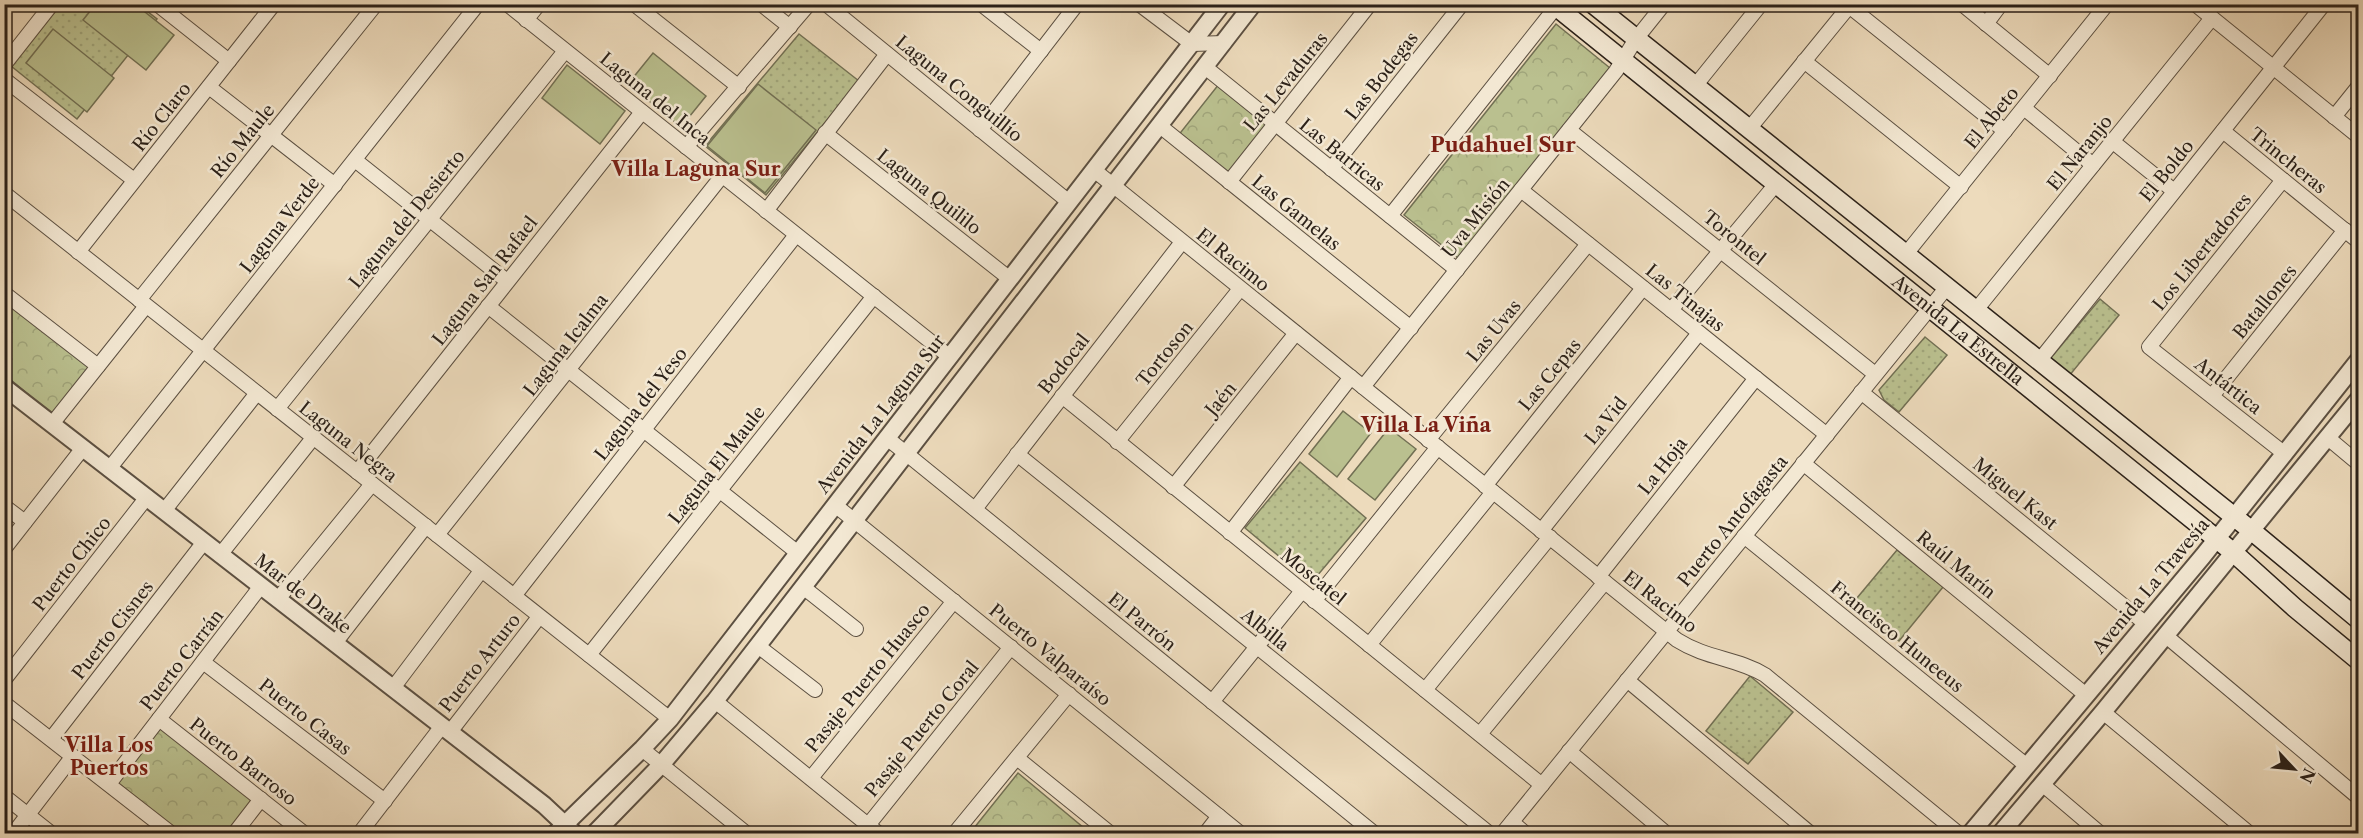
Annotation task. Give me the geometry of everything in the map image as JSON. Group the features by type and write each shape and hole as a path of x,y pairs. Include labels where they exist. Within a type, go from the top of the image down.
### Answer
{"main road":[{"name":"Avenida La Estrella","path":"1593,4 2252,531 2358,619"},
{"name":"Avenida La Estrella","path":"1555,6 2217,538 2295,608 2358,660"}],"street":[{"path":"4,65 52,4"},
{"name":"Río Claro","path":"78,252 274,4"},
{"name":"Río Maule","path":"52,424 271,135 376,4"},
{"name":"Laguna Verde","path":"109,468 478,4"},
{"name":"Laguna del Inca","path":"507,4 950,357"},
{"path":"526,20 539,4"},
{"path":"634,4 739,87"},
{"path":"761,4 790,27"},
{"path":"686,147 809,4"},
{"name":"Laguna Conguillío","path":"826,4 1070,202"},
{"path":"981,4 1041,51"},
{"path":"980,130 1077,4"},
{"path":"1139,4 1192,44 1224,43"},
{"name":"Avenida La Laguna Sur","path":"565,830 669,719 1222,4"},
{"path":"594,834 661,765 715,701 1253,4"},
{"name":"Las Levaduras","path":"1229,182 1370,4"},
{"name":"Las Bodegas","path":"1331,169 1462,4"},
{"name":"Uva Misión","path":"1363,387 1569,130 1664,4"},
{"path":"1695,86 1761,4"},
{"path":"1962,4 2050,76"},
{"path":"1986,24 2001,4"},
{"name":"El Abeto","path":"1906,254 2107,4"},
{"path":"2195,4 2358,136"},
{"path":"1749,129 1850,5 2005,131"},
{"name":"El Boldo","path":"2039,361 2323,5"},
{"path":"162,6 229,62"},
{"path":"1390,216 1555,6"},
{"name":"El Naranjo","path":"1976,310 2212,18"},
{"name":"Laguna del Desierto","path":"277,409 565,51"},
{"path":"766,211 886,54"},
{"path":"1804,61 1961,187"},
{"name":"Las Barricas","path":"1205,68 1457,270"},
{"path":"4,79 134,180"},
{"path":"209,87 335,185"},
{"path":"2334,117 2358,87"},
{"path":"2024,108 2093,165"},
{"name":"Laguna San Rafael","path":"357,472 642,112"},
{"name":"Las Gamelas","path":"1160,126 1411,328"},
{"name":"Torontel","path":"1569,130 1875,374"},
{"name":"Trincheras","path":"2223,131 2358,241"},
{"name":"Laguna Quililo","path":"825,133 1010,279"},
{"path":"2112,141 2174,191"},
{"path":"355,160 507,281"},
{"name":"El Racimo","path":"1094,170 1666,632 1695,650 1747,666 1765,675 1959,834"},
{"name":"Laguna Icalma","path":"437,536 723,176"},
{"name":"Los Libertadores","path":"2149,346 2283,180"},
{"path":"1671,310 1776,184"},
{"name":"Las Tinajas","path":"1521,190 1827,435"},
{"name":"Laguna Negra","path":"4,194 669,719"},
{"name":"Batallones","path":"2212,396 2345,230"},
{"name":"Laguna del Yeso","path":"514,596 796,235"},
{"name":"Bodocal","path":"975,509 1182,242"},
{"name":"Las Uvas","path":"1314,601 1588,244"},
{"name":"Puerto Antofagasta","path":"1502,834 1947,287"},
{"name":"Las Cepas","path":"1369,645 1643,288"},
{"name":"Tortoson","path":"1117,442 1240,289"},
{"path":"4,292 98,366"},
{"name":"Laguna El Maule","path":"589,655 874,296"},
{"path":"488,306 798,553"},
{"name":"Jaén","path":"1173,487 1296,333"},
{"name":"La Vid","path":"1425,690 1699,333"},
{"name":"Antártica","path":"2149,346 2284,454"},
{"name":"Avenida La Travesía","path":"1970,834 2217,538 2358,361"},
{"path":"1230,533 1351,377"},
{"name":"La Hoja","path":"1480,734 1756,378"},
{"name":"Mar de Drake","path":"4,387 544,805 565,830"},
{"name":"Miguel Kast","path":"1861,392 2146,624"},
{"path":"164,511 257,393"},
{"name":"Moscatel","path":"1062,396 1542,785"},
{"path":"2000,834 2166,636 2358,400"},
{"path":"220,555 313,438"},
{"name":"El Parrón","path":"887,438 1375,834"},
{"path":"2328,438 2358,463"},
{"path":"4,549 83,448"},
{"name":"Albilla","path":"1017,454 1490,834"},
{"name":"Raúl Marín","path":"1803,463 2086,695"},
{"path":"278,599 372,484"},
{"name":"Puerto Chico","path":"4,680 147,497"},
{"name":"Puerto Valparaíso","path":"836,505 1241,834"},
{"path":"4,506 25,522"},
{"path":"335,643 426,526"},
{"name":"Francisco Huneeus","path":"1744,536 2027,766"},
{"name":"Puerto Cisnes","path":"51,739 204,542"},
{"path":"393,688 481,571"},
{"name":"Puerto Carrán","path":"109,784 261,586"},
{"path":"804,587 856,628"},
{"path":"1212,702 1302,591"},
{"name":"Pasaje Puerto Huasco","path":"810,778 954,601"},
{"name":"Puerto Arturo","path":"359,834 539,616"},
{"path":"2166,636 2358,797"},
{"path":"758,646 816,690"},
{"name":"Pasaje Puerto Coral","path":"869,831 1011,647"},
{"name":"Puerto Casas","path":"203,662 384,801"},
{"path":"1627,680 1811,834"},
{"path":"954,834 1069,694"},
{"path":"715,701 810,778 869,831"},
{"path":"4,703 172,834"},
{"path":"2103,712 2250,834"},
{"name":"Puerto Barroso","path":"159,719 305,834"},
{"path":"642,749 747,834"},
{"path":"1569,751 1667,834"},
{"path":"14,834 73,756"},
{"path":"1017,758 1110,833"},
{"path":"2042,784 2101,834"},
{"path":"4,796 52,834"},
{"path":"234,834 261,799"},
{"path":"1205,834 1219,816"},
{"path":"1512,822 1526,834"}],"green space":[{"path":"60,5 139,5 157,19 77,119 11,66"},
{"path":"95,5 136,5 174,35 146,70 83,20"},
{"path":"1556,24 1610,68 1458,258 1404,215"},
{"path":"53,29 114,78 87,112 26,63"},
{"path":"799,34 859,81 766,195 705,146"},
{"path":"653,53 706,96 681,127 628,84"},
{"path":"567,65 625,111 600,144 542,98"},
{"path":"758,84 816,130 765,193 707,146"},
{"path":"1219,84 1270,124 1229,175 1177,137"},
{"path":"4,297 91,365 53,415 5,375"},
{"path":"2100,299 2119,315 2069,376 2050,359"},
{"path":"1925,337 1947,355 1899,412 1884,400 1879,390"},
{"path":"1343,411 1371,433 1337,477 1309,454"},
{"path":"1389,428 1416,449 1375,500 1348,479"},
{"path":"1300,462 1366,518 1311,583 1245,528"},
{"path":"1897,550 1943,587 1899,641 1852,604"},
{"path":"1750,676 1793,712 1748,764 1706,731"},
{"path":"161,726 250,797 251,804 229,833 180,833 117,782"},
{"path":"1018,773 1090,833 970,833"}],"district":[{"name":"Pudahuel Sur","path":"1503,145"},
{"name":"Villa Laguna Sur","path":"696,169"},
{"name":"Villa La Viña","path":"1426,425"},
{"name":"Villa Los Puertos","path":"109,756"}]}
